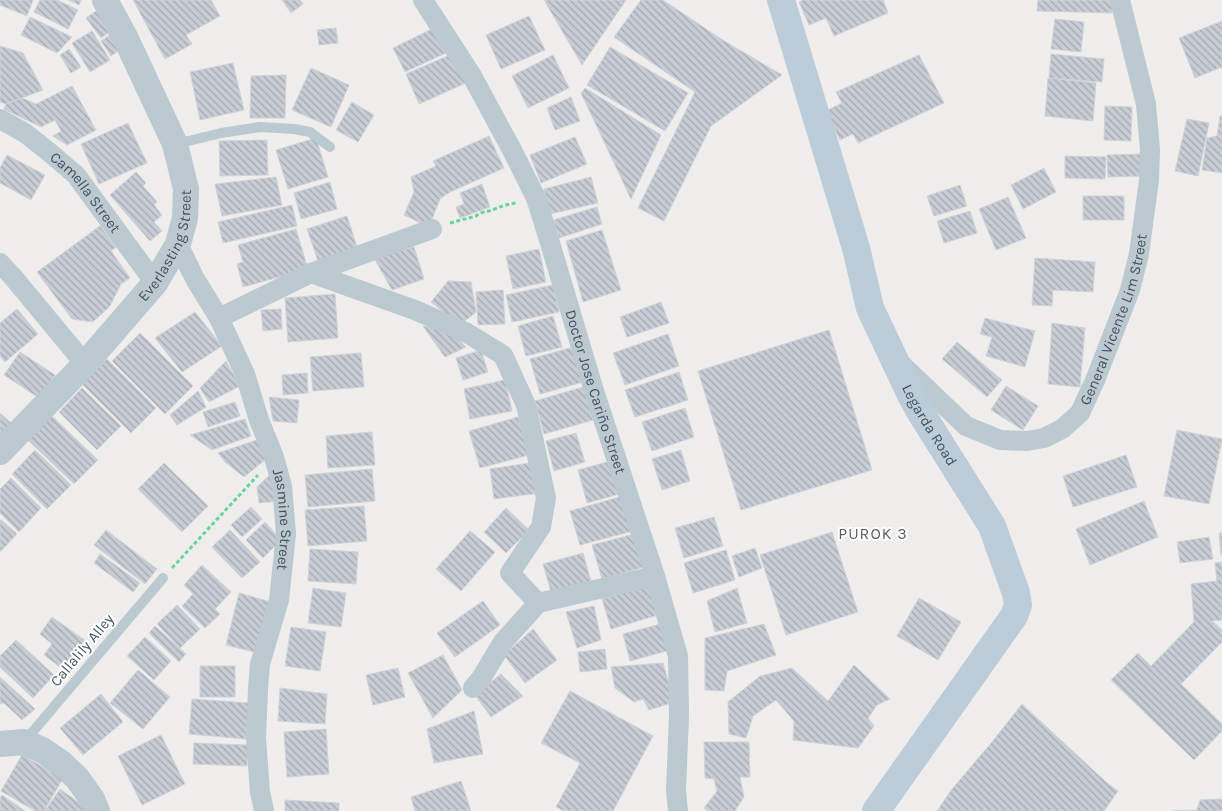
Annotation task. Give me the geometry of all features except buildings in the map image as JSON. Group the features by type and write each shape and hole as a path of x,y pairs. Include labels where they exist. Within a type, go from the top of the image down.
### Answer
{"main road":[{"name":"Legarda Road","path":"781,0 856,248 870,308 921,413 992,526 1016,593 1018,605 1014,616 876,811"}],"street":[{"name":"Everlasting Street","path":"0,452 85,364 155,283 178,244 185,218 186,189 175,144 126,40 104,0"},
{"name":"Doctor Jose Cariño Street","path":"423,0 472,76 536,198 595,394 655,576 678,656 679,716 676,790 678,811"},
{"name":"General Vicente Lim Street","path":"892,354 966,426 1000,440 1027,441 1044,438 1062,429 1080,413 1096,378 1130,290 1139,254 1149,180 1150,150 1146,104 1120,0"},
{"name":"Camella Street","path":"0,119 25,133 76,175 155,283"},
{"path":"218,318 311,273 432,229"},
{"name":"Jasmine Street","path":"178,244 195,280 218,318 245,374 259,420 274,457 282,486 286,534 279,600 260,664 258,689 256,738 260,792 264,811"},
{"path":"0,263 85,364"},
{"path":"311,273 415,310 467,332 503,355 526,405 546,498 541,527 510,572 538,603"},
{"path":"473,688 503,642 538,603 655,576"},
{"path":"12,743 42,750 60,762 77,778 92,799 97,811"}],"lane":[{"path":"175,144 221,133 260,127 310,132 330,147"},
{"name":"Callalily Alley","path":"12,743 163,578"}],"path":[{"path":"458,220 476,216 505,205 536,198"},
{"path":"163,578 274,457"}],"district":[{"name":"PUROK 3","path":"873,533"}]}
